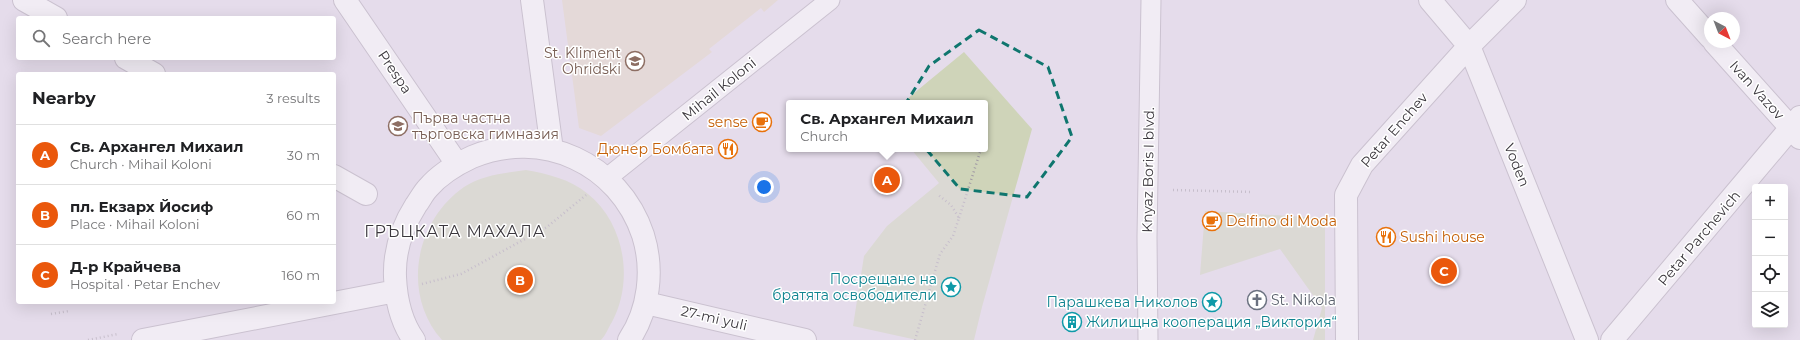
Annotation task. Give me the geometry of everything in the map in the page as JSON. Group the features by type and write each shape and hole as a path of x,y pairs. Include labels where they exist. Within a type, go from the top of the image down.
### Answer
{"street":[{"path":"24,0 52,16"},
{"name":"Prespa","path":"345,0 457,164"},
{"path":"532,0 552,150"},
{"name":"Mihail Koloni","path":"607,178 830,0"},
{"name":"Knyaz Boris I blvd.","path":"1148,340 1147,237 1149,190 1151,0"},
{"name":"Voden","path":"1430,0 1469,46 1587,340"},
{"name":"Petar Enchev","path":"1347,340 1346,195 1362,165 1469,46 1515,0"},
{"path":"1677,0 1704,31"},
{"name":"Ivan Vazov","path":"1720,48 1797,128"},
{"path":"130,60 150,72"},
{"name":"Petar Parchevich","path":"1612,340 1797,128"},
{"path":"414,340 402,315 396,291 395,266 399,242 407,219 428,187 457,164 487,151 519,146 552,150 581,160 607,178 624,196 638,220 646,247 649,275 646,303 635,332 629,340"},
{"path":"336,177 366,194"},
{"path":"336,303 396,291"},
{"name":"27-mi yuli","path":"646,303 805,340"},
{"path":"142,340 329,304"}],"path":[{"path":"915,340 940,254 953,236 980,152"},
{"path":"396,291 461,274 547,227 607,178"},
{"path":"1149,190 1252,192"},
{"path":"937,194 951,205 959,218"},
{"path":"51,314 69,311"}],"highlighted area":[{"path":"979,30 1048,67 1072,137 1027,197 960,189 898,116 929,66"}],"shaded area":[{"name":"St. Kliment Ohridski","path":"562,0 778,0 764,12 761,8 709,49 712,52 601,136 579,128"}],"green space":[{"path":"964,52 1032,129 974,340 917,340 853,326 864,256 887,226 939,183 913,152 988,152 988,100 906,100"},
{"path":"526,170 542,173 574,184 601,206 610,221 618,237 624,271 623,289 619,306 612,322 601,340 442,340 429,322 421,301 418,280 419,259 425,238 434,219 447,201 471,183 494,175"},
{"path":"1205,211 1325,218 1325,340 1313,340 1322,308 1280,249 1200,275"}],"place":[{"name":"St. Kliment Ohridski","path":"635,61"},
{"name":"sense","path":"762,122"},
{"name":"Първа частна търговска гимназия","path":"398,126"},
{"name":"Дюнер Бомбата","path":"728,149"},
{"name":"Св. Архангел Михаил","path":"887,180"},
{"name":"Delfino di Moda","path":"1212,221"},
{"name":"Sushi house","path":"1386,237"},
{"name":"Д-р Крайчева","path":"1444,271"},
{"name":"пл. Екзарх Йосиф","path":"520,280"},
{"name":"Посрещане на братята освободители","path":"951,287"},
{"name":"St. Nikola","path":"1257,300"},
{"name":"Парашкева Николов","path":"1212,302"},
{"name":"Жилищна кооперация „Виктория“","path":"1072,322"}],"district":[{"name":"ГРЪЦКАТА МАХАЛА","path":"455,231"}]}
